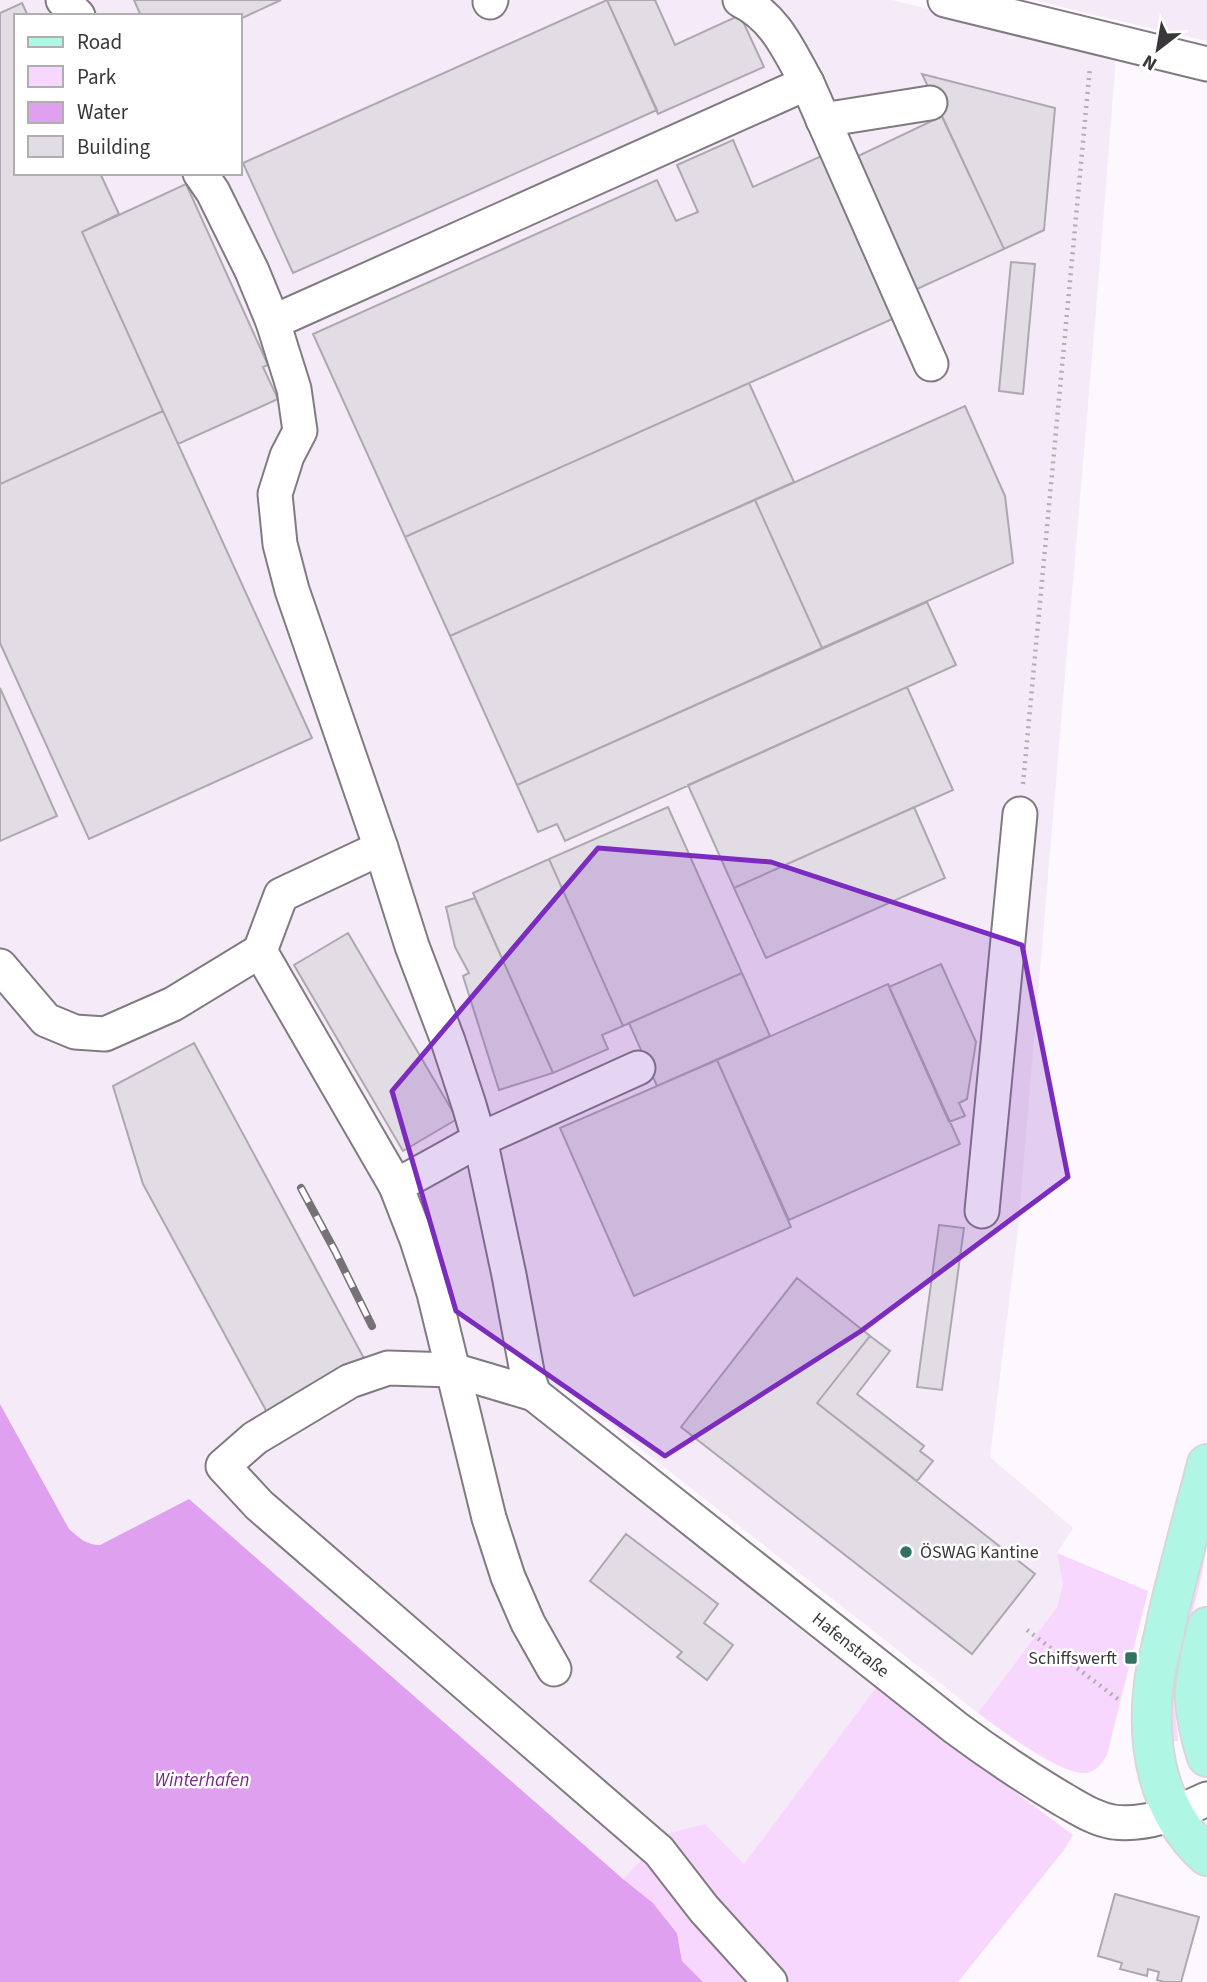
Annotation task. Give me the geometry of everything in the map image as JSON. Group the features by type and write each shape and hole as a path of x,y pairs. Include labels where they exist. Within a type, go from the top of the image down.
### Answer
{"main road":[{"path":"1207,1464 1154,1680 1151,1729 1157,1771 1165,1796 1191,1807 1199,1849 1207,1856"},
{"path":"1207,1627 1195,1697 1207,1757"}],"street":[{"path":"63,0 76,14"},
{"path":"740,0 760,11 773,24 807,83 931,364"},
{"path":"945,0 1207,64"},
{"path":"273,322 807,83"},
{"path":"823,120 930,103"},
{"path":"201,175 234,232 273,322 295,389 300,431 287,456 275,494 280,544 292,590 412,946 448,1041 479,1140 509,1275 527,1377 544,1402"},
{"path":"982,1211 1020,814"},
{"path":"0,966 46,1020 75,1032 105,1034 173,1004 260,951 281,895 381,848"},
{"path":"260,951 396,1186 434,1293 489,1518 508,1577 528,1623 554,1669"},
{"path":"396,1186 479,1140 638,1068"},
{"path":"544,1402 453,1370 388,1368 350,1381 256,1438 223,1466 259,1505 659,1851 704,1909 770,1982"},
{"name":"Hafenstraße","path":"544,1402 956,1728 1012,1768 1082,1810 1105,1820 1128,1823 1148,1821 1191,1807"}],"path":[{"path":"1020,814 1088,78 1095,35"},
{"path":"1027,1630 1124,1703"}],"highlighted area":[{"path":"598,848 771,862 1022,945 1068,1177 861,1331 665,1456 456,1311 392,1091"}],"shaded area":[{"path":"0,0 892,0 1116,56 1018,1229 990,1457 1073,1528 1057,1553 1063,1584 1057,1607 978,1713 562,1387 538,1419 878,1685 744,1865 705,1824 661,1835 623,1879 189,1499 100,1545 90,1545 69,1529 0,1404"},
{"path":"1034,0 1207,0 1207,41 1086,13"}],"green space":[{"path":"1207,1528 1201,1580 1177,1675 1178,1741 1167,1742 1168,1679"},
{"path":"1057,1553 1148,1591 1107,1755 1097,1768 1086,1773 1071,1771 1043,1758 978,1713 1057,1607 1063,1584"},
{"path":"878,1685 958,1750 1073,1835 1064,1850 958,1982 703,1982 682,1961 677,1932 653,1903 623,1879 661,1835 705,1824 744,1864"}],"water":[{"name":"Winterhafen","path":"0,1404 69,1529 76,1535 87,1542 100,1545 189,1499 653,1903 677,1933 682,1961 703,1982 0,1982"}],"building":[{"path":"134,0 281,0 242,18 242,14 140,14"},
{"path":"607,0 657,110 293,273 243,163"},
{"path":"607,0 655,0 675,45 740,15 764,67 658,114"},
{"path":"22,3 27,14 14,14 14,175 101,175 119,214 82,232 163,411 0,484 0,13"},
{"path":"922,74 1055,108 1044,230 1004,249"},
{"path":"942,116 1004,249 915,290 854,158"},
{"path":"733,140 753,187 826,154 899,316 405,537 313,334 657,180 676,221 698,212 677,165"},
{"path":"186,184 268,365 263,367 278,399 178,444 82,232"},
{"path":"1011,262 1035,264 1023,394 999,391"},
{"path":"749,383 794,482 450,636 405,537"},
{"path":"965,406 1005,496 1013,563 822,648 755,500"},
{"path":"163,411 312,738 89,839 0,643 0,484"},
{"path":"755,500 822,648 517,785 450,636"},
{"path":"927,602 956,665 565,841 557,824 538,832 517,785"},
{"path":"907,687 953,790 734,888 688,785"},
{"path":"0,688 57,816 0,841"},
{"path":"668,807 742,973 623,1026 549,859"},
{"path":"914,807 945,878 766,958 734,888"},
{"path":"549,859 623,1026 602,1035 608,1049 553,1073 473,893"},
{"path":"475,898 553,1073 499,1090 463,976 469,973 455,947 446,907"},
{"path":"348,933 457,1119 403,1151 294,965"},
{"path":"941,964 976,1042 967,1099 959,1103 965,1116 949,1122 889,987"},
{"path":"742,973 770,1036 657,1086 629,1023"},
{"path":"888,984 960,1144 789,1220 717,1060"},
{"path":"194,1043 366,1362 269,1416 143,1184 113,1086"},
{"path":"717,1060 791,1227 634,1296 560,1128"},
{"path":"939,1225 964,1228 942,1390 917,1387"},
{"path":"797,1278 870,1336 817,1403 1035,1574 972,1654 681,1427"},
{"path":"870,1336 890,1351 857,1394 924,1446 920,1451 933,1461 917,1481 817,1403"},
{"path":"626,1534 718,1604 704,1623 733,1645 707,1680 677,1657 682,1652 590,1581"},
{"path":"1115,1894 1199,1917 1181,1982 1157,1980 1159,1972 1148,1969 1147,1976 1120,1969 1122,1963 1098,1956"}],"railway":[{"path":"301,1188 372,1326"}],"place":[{"name":"ÖSWAG Kantine","path":"906,1552"},
{"name":"Schiffswerft","path":"1131,1658"}]}
